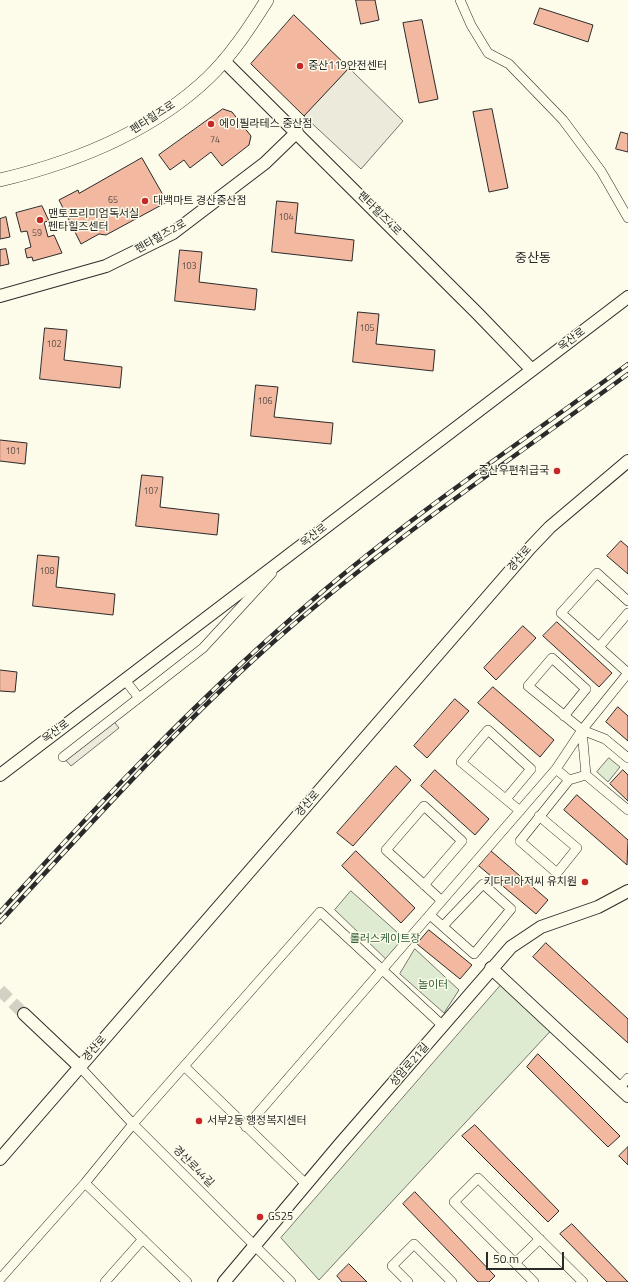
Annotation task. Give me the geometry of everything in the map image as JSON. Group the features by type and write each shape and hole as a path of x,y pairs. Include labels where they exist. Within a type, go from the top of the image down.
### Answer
{"main road":[{"name":"펜타힐즈로","path":"0,180 101,148 132,132 176,103 208,78 224,61 267,0"}],"street":[{"path":"460,0 471,25 488,53 509,64 563,120 601,171 628,218"},
{"name":"펜타힐즈4로","path":"224,61 478,314 532,370"},
{"name":"펜타힐즈2로","path":"0,296 106,266 173,233 265,163 296,132"},
{"name":"옥산로","path":"0,775 628,297"},
{"name":"경산로","path":"0,1159 530,548 550,527 628,461"},
{"path":"63,757 203,648 287,557"},
{"path":"246,1127 556,769 582,730 628,673 561,613 596,573 628,601"},
{"path":"599,647 628,613"},
{"path":"564,716 586,689 552,658 528,686 564,716 582,730 605,739 628,758"},
{"path":"125,680 139,698"},
{"path":"506,799 531,769 488,730 461,762 520,811"},
{"path":"582,730 586,775 628,810"},
{"path":"556,769 569,780"},
{"path":"539,816 577,848 557,873 520,840 539,816 569,780 586,775"},
{"path":"424,885 462,841 424,806 386,850 424,885 442,901"},
{"path":"430,915 474,954 511,909 483,884 443,926"},
{"name":"성암로21길","path":"224,1282 256,1247 491,968 511,948 541,927 598,907 628,891"},
{"path":"0,1279 85,1183 133,1124 320,912 443,1026"},
{"path":"491,968 624,1092 628,1078"},
{"path":"24,1014 80,1067"},
{"path":"184,1066 307,1185"},
{"name":"경산로44길","path":"80,1067 133,1124 291,1282"},
{"path":"534,1282 454,1202 478,1178 583,1282"},
{"path":"85,1183 187,1282"},
{"path":"105,1282 143,1239"},
{"path":"515,1263 540,1239"},
{"path":"408,1282 392,1266 414,1244 452,1282"}],"green space":[{"path":"609,758 620,767 608,782 597,772"},
{"name":"롤러스케이트장","path":"351,891 407,941 391,964 335,910"},
{"name":"놀이터","path":"415,949 459,990 444,1013 400,974"},
{"path":"508,977 558,1023 319,1280 281,1238"}],"shaded area":[{"path":"349,68 403,121 361,169 304,116"},
{"path":"112,719 119,728 71,766 63,757"}],"building":[{"path":"356,0 375,0 379,20 361,24"},
{"path":"540,8 593,25 588,42 534,24"},
{"name":"중산119안전센터","path":"294,15 349,68 304,116 251,64"},
{"path":"422,20 438,99 419,103 403,23"},
{"path":"223,109 232,112 251,136 249,145 222,166 211,152 190,168 184,160 170,170 159,155"},
{"path":"492,109 508,188 489,192 473,112"},
{"path":"621,132 628,134 628,152 616,149"},
{"path":"142,158 167,202 106,235 99,234 81,244 59,200 78,190 79,193"},
{"path":"277,201 298,203 295,233 354,240 352,261 272,252"},
{"path":"42,206 49,221 44,222 48,237 54,235 62,253 33,261 32,257 27,258 25,249 31,247 27,231 21,232 16,213"},
{"path":"6,217 10,237 0,239 0,219"},
{"path":"6,249 9,264 0,266 0,250"},
{"path":"180,250 202,252 199,282 257,289 255,310 175,301"},
{"path":"358,312 379,314 376,344 435,350 433,371 353,362"},
{"path":"45,328 67,330 64,360 122,367 120,388 40,379"},
{"path":"256,385 278,387 274,417 333,423 331,444 251,436"},
{"path":"0,440 27,443 25,464 0,461"},
{"path":"142,475 163,477 160,507 219,514 217,535 136,526"},
{"path":"621,541 628,547 628,574 607,556"},
{"path":"38,555 59,557 56,587 115,594 113,615 33,606"},
{"path":"557,622 612,673 599,687 543,636"},
{"path":"523,626 536,638 496,680 484,668"},
{"path":"0,670 17,672 15,692 0,691"},
{"path":"493,687 554,740 540,757 478,703"},
{"path":"455,699 469,711 427,758 414,746"},
{"path":"618,707 628,716 628,741 606,722"},
{"path":"396,766 411,780 353,846 337,833"},
{"path":"435,770 489,819 475,835 421,786"},
{"path":"623,770 628,775 628,801 610,784"},
{"path":"577,795 628,840 627,865 564,810"},
{"path":"356,851 415,908 401,923 342,866"},
{"path":"491,851 548,900 536,914 479,866"},
{"path":"429,930 472,965 460,979 417,944"},
{"path":"546,943 628,1019 628,1043 533,957"},
{"path":"538,1054 620,1136 608,1147 527,1067"},
{"path":"475,1125 559,1211 548,1222 462,1136"},
{"path":"628,1147 628,1165 619,1156"},
{"path":"415,1192 495,1276 489,1282 478,1282 403,1204"},
{"path":"572,1224 628,1282 607,1282 560,1234"},
{"path":"349,1264 367,1282 342,1282 337,1276"}],"tunnel":[{"path":"0,990 24,1014"}],"railway":[{"path":"0,912 114,790 192,711 232,672 315,598 391,536 628,364"},
{"path":"0,922 159,751 260,654 349,579 394,544 628,374"}],"place":[{"name":"중산119안전센터","path":"300,66"},
{"name":"에이필라테스 중산점","path":"211,124"},
{"name":"대백마트 경산중산점","path":"145,201"},
{"name":"맨토프리미엄독서실 펜타힐즈센터","path":"40,220"},
{"name":"중산우편취급국","path":"557,471"},
{"name":"키다리아저씨 유치원","path":"585,882"},
{"name":"서부2동 행정복지센터","path":"199,1121"},
{"name":"GS25","path":"260,1217"}],"district":[{"name":"중산동","path":"533,259"}]}
